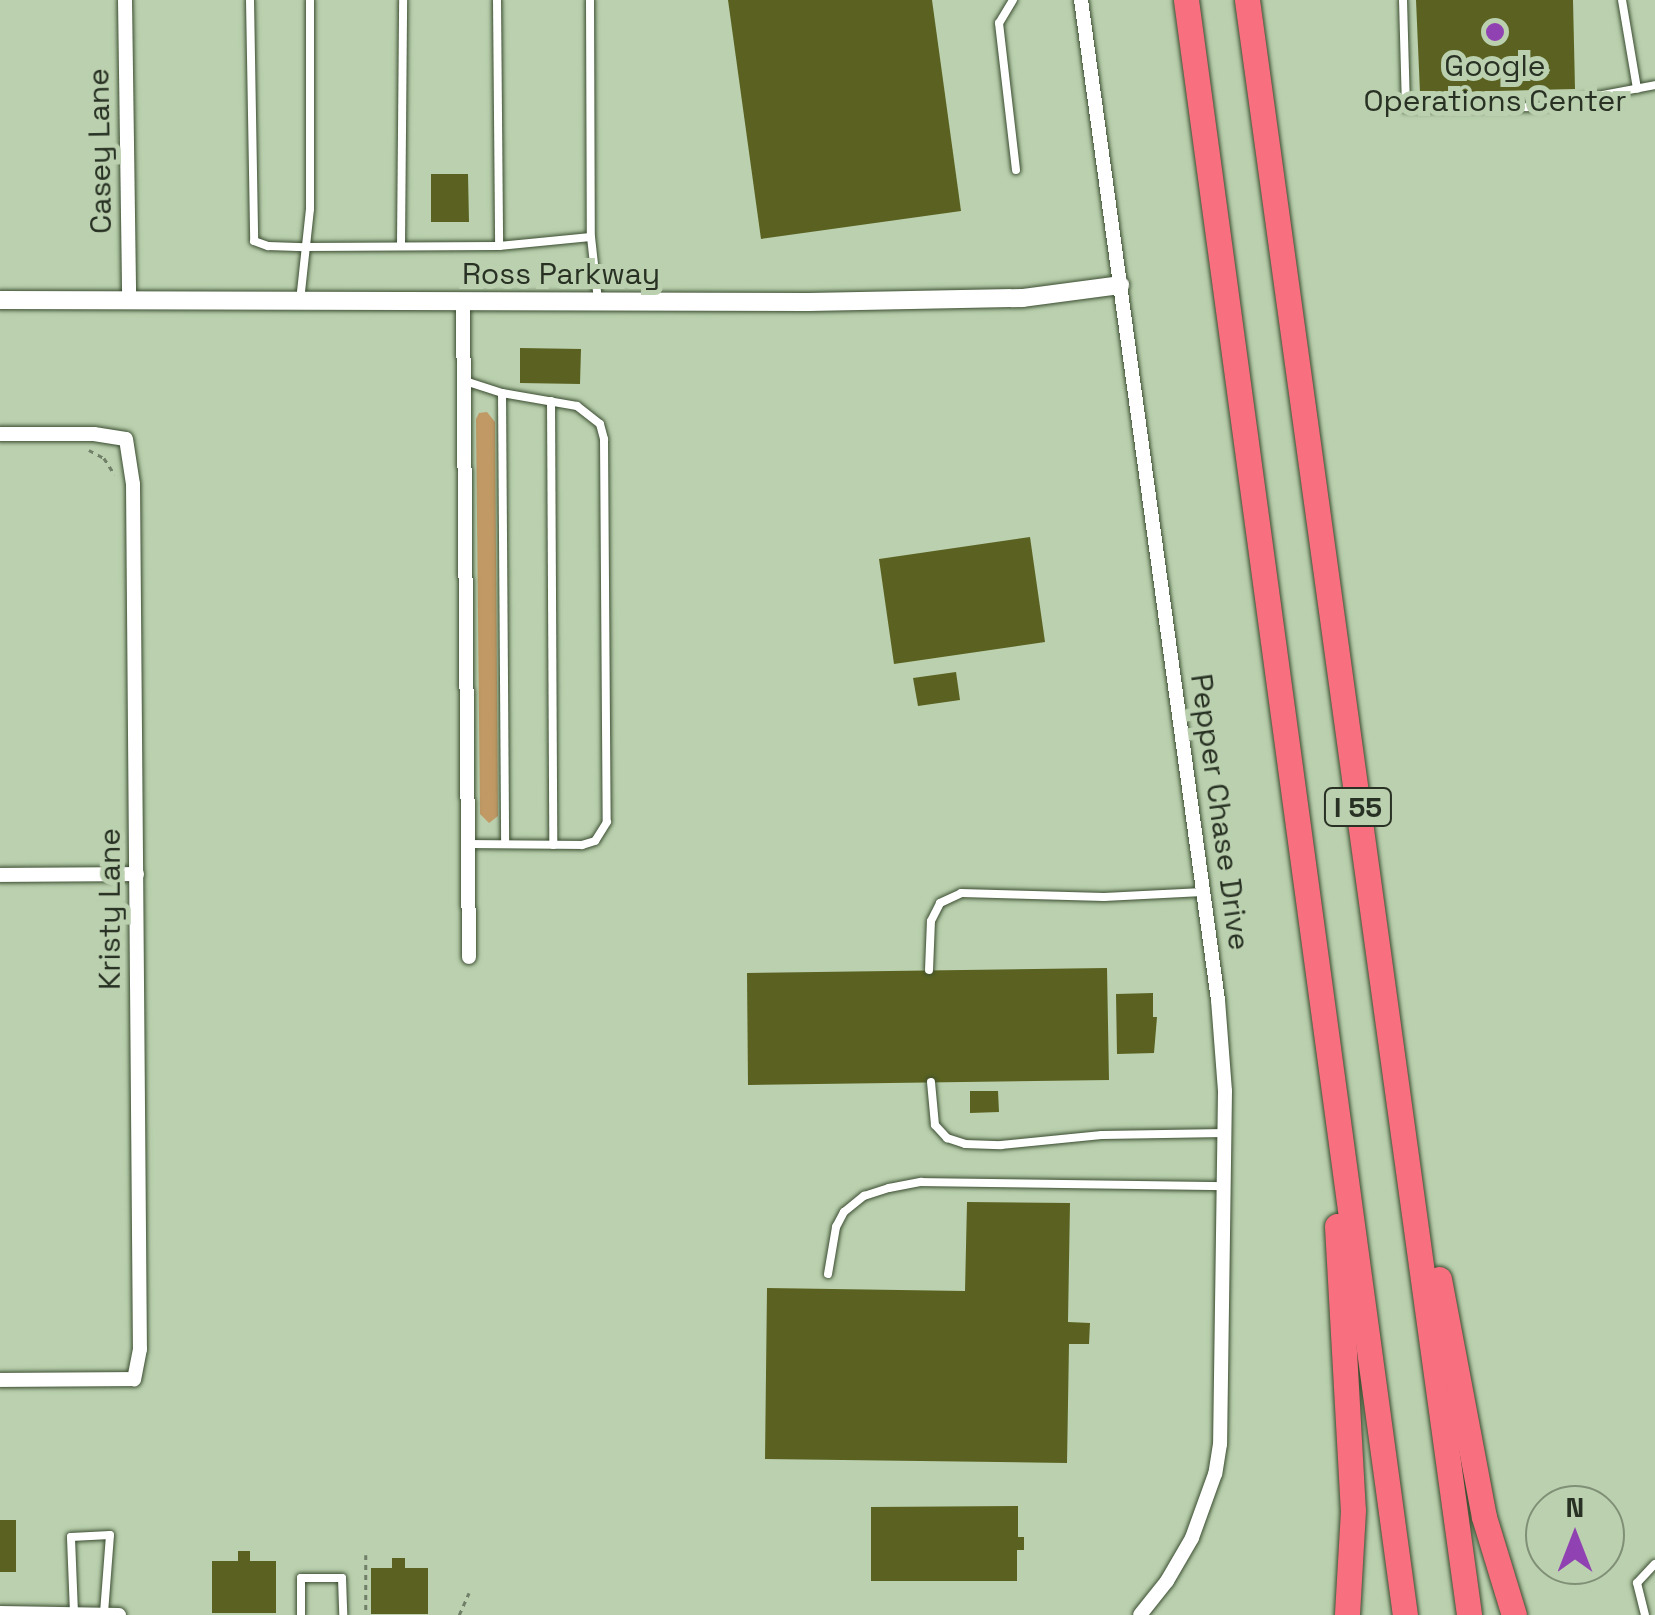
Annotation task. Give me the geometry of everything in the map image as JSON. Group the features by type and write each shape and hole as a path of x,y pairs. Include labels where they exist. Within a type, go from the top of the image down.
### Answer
{"highway":[{"name":"I 55","path":"1186,0 1406,1615"},
{"name":"I 55","path":"1247,0 1468,1615"},
{"path":"1359,814 1462,1416 1484,1517 1514,1615"},
{"path":"1343,1166 1336,1235 1353,1510 1346,1615"}],"street":[{"name":"Casey Lane","path":"125,0 128,301"},
{"name":"Pepper Chase Drive","path":"1081,0 1222,1035 1223,1399 1215,1474 1192,1538 1167,1581 1140,1615"},
{"name":"Ross Parkway","path":"0,300 1023,298 1120,285"},
{"path":"462,301 469,957"},
{"name":"Kristy Lane","path":"0,434 94,434 126,439 133,484 140,1349 134,1379 0,1380"},
{"path":"0,875 136,874"},
{"path":"0,1613 112,1614"}],"lane":[{"path":"250,0 252,234 260,244 499,246 591,237"},
{"path":"300,301 310,209 310,0"},
{"path":"401,245 402,0"},
{"path":"497,0 499,246"},
{"path":"590,0 591,237 598,301"},
{"path":"1013,0 999,23 1016,170"},
{"path":"1403,0 1406,108 1539,107 1655,85"},
{"path":"1622,0 1638,89"},
{"path":"464,381 502,394 551,401 589,412 604,439 607,822 595,841 470,844"},
{"path":"502,394 506,844"},
{"path":"551,401 553,845"},
{"path":"929,970 931,921 940,903 962,894 1104,897 1203,892"},
{"path":"930,1082 935,1125 946,1138 965,1144 1001,1145 1102,1134 1225,1133"},
{"path":"828,1274 836,1226 844,1212 864,1196 890,1188 922,1182 1225,1186"},
{"path":"74,1613 71,1536 110,1536 112,1614"},
{"path":"1644,1615 1637,1582 1655,1564"},
{"path":"302,1615 301,1578 342,1578 342,1615"}],"path":[{"path":"83,450 104,458 117,483"},
{"path":"117,855 120,838"},
{"path":"366,1555 366,1615"},
{"path":"459,1615 469,1593"}],"shaded area":[{"path":"487,412 495,422 498,816 489,823 480,814 476,419 479,413"}],"building":[{"path":"728,0 932,0 961,211 761,239"},
{"name":"Google Operations Center","path":"1416,0 1573,0 1575,89 1420,93"},
{"path":"431,174 468,174 469,222 431,222"},
{"path":"520,348 581,349 580,384 520,383"},
{"path":"1030,537 1045,642 894,664 879,559"},
{"path":"956,672 960,700 918,706 913,678"},
{"path":"1107,968 1109,1080 748,1085 747,973"},
{"path":"1153,993 1153,1017 1157,1017 1154,1053 1117,1054 1116,994"},
{"path":"970,1091 998,1091 999,1112 970,1113"},
{"path":"967,1202 1070,1203 1068,1322 1090,1323 1089,1344 1069,1344 1067,1463 765,1459 767,1288 965,1291"},
{"path":"1018,1506 1018,1537 1024,1537 1024,1550 1017,1550 1017,1581 871,1581 871,1507"},
{"path":"0,1520 16,1520 16,1572 0,1572"},
{"path":"238,1551 250,1551 250,1561 276,1561 276,1613 212,1613 212,1561 238,1561"},
{"path":"392,1558 405,1558 405,1568 428,1568 428,1614 371,1614 371,1568 392,1568"}],"place":[{"name":"Google Operations Center","path":"1495,32"}]}
